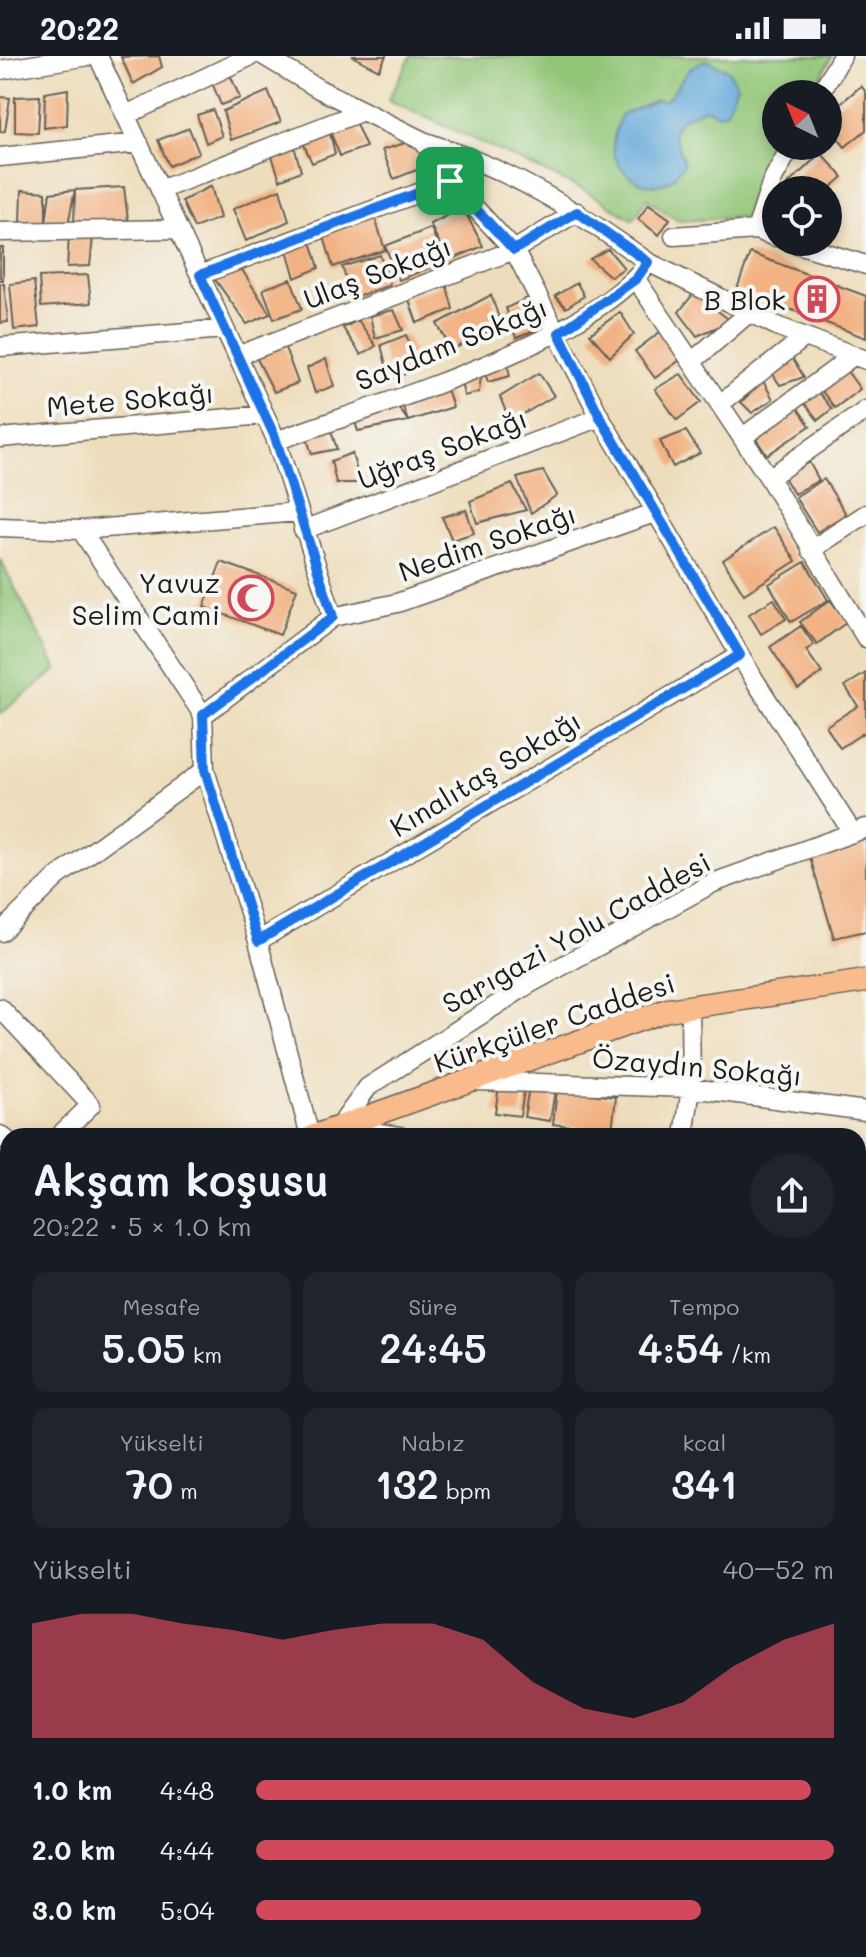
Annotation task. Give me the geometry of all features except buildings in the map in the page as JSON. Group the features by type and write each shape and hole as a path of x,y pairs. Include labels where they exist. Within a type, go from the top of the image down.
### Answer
{"main road":[{"name":"Kürkçüler Caddesi","path":"336,1128 475,1081 667,1010 866,981"}],"street":[{"path":"0,70 89,56"},
{"path":"98,56 276,441 333,617 203,715"},
{"path":"126,115 251,56"},
{"path":"264,56 423,141 487,162 577,212 648,262 750,312 859,358"},
{"path":"828,80 842,56"},
{"path":"160,190 363,111"},
{"path":"423,141 450,181 514,250 600,417 740,655 859,830"},
{"path":"0,157 139,143"},
{"path":"756,230 772,181 783,160"},
{"path":"200,275 450,181"},
{"name":"Ulaş Sokağı","path":"237,356 514,250 577,212"},
{"path":"0,232 178,229"},
{"path":"674,236 762,232"},
{"path":"837,256 866,265"},
{"name":"Saydam Sokağı","path":"276,441 559,333 636,279 648,262"},
{"path":"636,279 694,360 865,633"},
{"path":"694,360 750,312"},
{"path":"0,347 225,329"},
{"path":"720,404 805,337"},
{"path":"743,437 859,358"},
{"path":"769,478 866,410"},
{"name":"Mete Sokağı","path":"0,438 265,415"},
{"name":"Uğraş Sokağı","path":"0,527 81,530 301,521 600,417"},
{"name":"Nedim Sokağı","path":"333,617 397,603 657,512"},
{"path":"811,550 866,514"},
{"path":"81,530 203,715 205,770 258,941 310,1128"},
{"name":"Kınalıtaş Sokağı","path":"258,941 740,655"},
{"path":"1,932 57,877 205,770"},
{"name":"Sarıgazi Yolu Caddesi","path":"339,1127 368,1087 531,983 713,883 859,830"},
{"path":"685,1128 691,1088 690,1006"},
{"path":"0,1008 91,1105 67,1128"},
{"name":"Özaydın Sokağı","path":"475,1081 691,1088 866,1111"},
{"path":"339,1127 346,1128"}],"green space":[{"path":"411,56 832,56 819,80 762,80 762,160 778,160 769,176 762,176 762,190 748,217 678,221 647,199 633,220 586,191 388,100"},
{"path":"0,559 57,670 0,714"}],"water":[{"path":"707,60 729,71 737,85 726,112 718,114 705,108 681,119 673,133 684,163 673,178 654,185 634,179 619,165 615,156 614,138 621,115 656,100 665,101 692,67"}],"place":[{"name":"B Blok","path":"817,299"},
{"name":"Yavuz Selim Cami","path":"251,598"}],"route":[{"path":"450,181 514,250 577,212 648,262 636,279 559,333 600,417 740,655 258,941 205,770 203,715 333,617 275,437 200,275 450,181"}]}
